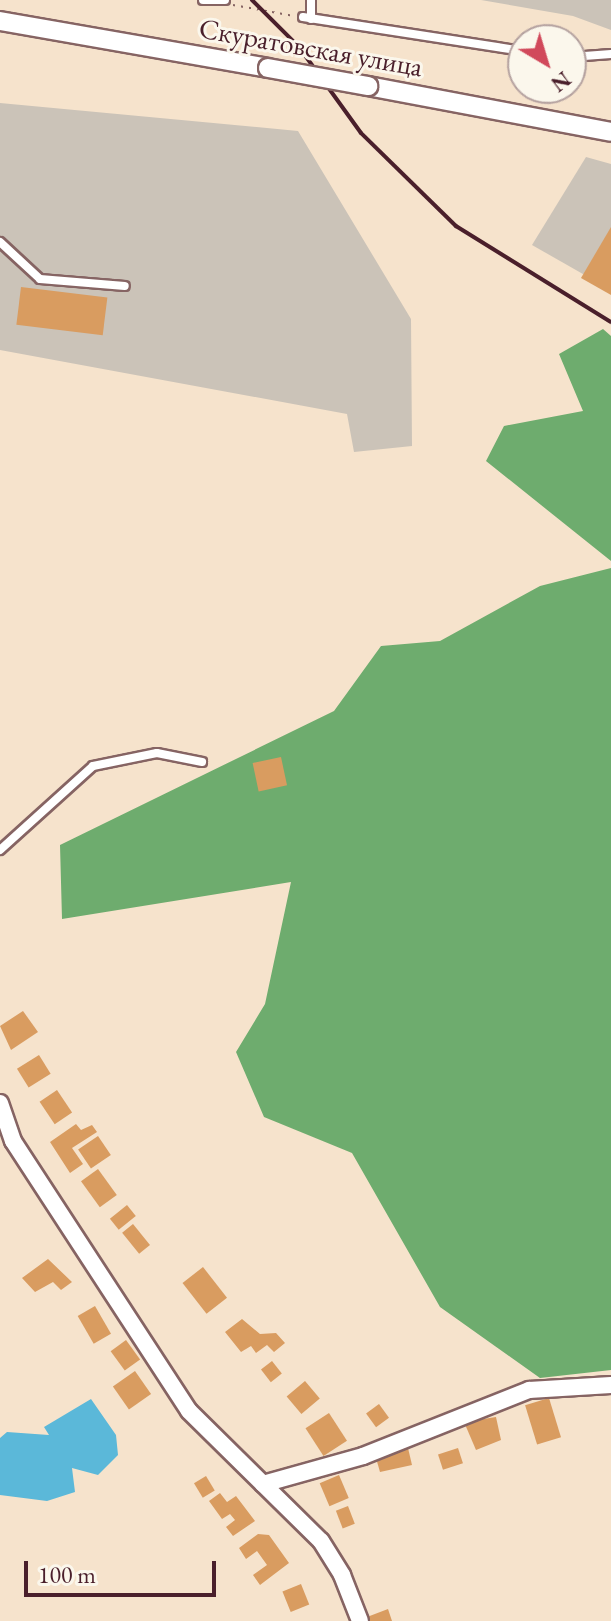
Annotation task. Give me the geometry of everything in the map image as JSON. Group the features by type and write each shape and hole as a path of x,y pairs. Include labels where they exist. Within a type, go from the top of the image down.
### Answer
{"street":[{"name":"Скуратовская улица","path":"0,21 611,132"},
{"path":"0,1103 13,1141 189,1411 321,1541 342,1575 360,1621"},
{"path":"263,1484 363,1456 529,1390 611,1385"}],"lane":[{"path":"203,0 225,2"},
{"path":"311,0 307,18 507,49"},
{"path":"587,56 611,54"},
{"path":"0,242 40,279 125,286"},
{"path":"0,850 93,766 157,753 202,762"}],"path":[{"path":"225,2 307,18"}],"shaded area":[{"path":"481,0 611,0 611,30 573,16"},
{"path":"0,103 298,131 411,319 412,446 354,452 347,414 0,350"},
{"path":"586,157 611,164 611,290 532,245"}],"green space":[{"path":"603,329 611,336 611,561 486,461 504,426 583,411 559,354"},
{"path":"611,568 611,1370 540,1378 440,1307 352,1153 264,1117 236,1052 265,1004 291,882 62,919 60,845 334,711 381,646 440,641 540,586"}],"water":[{"path":"91,1399 116,1435 118,1455 98,1475 72,1468 75,1492 47,1501 0,1495 0,1438 7,1432 49,1435 44,1427"}],"building":[{"path":"611,227 611,295 581,278"},
{"path":"21,287 107,298 103,335 16,325"},
{"path":"281,757 287,785 259,791 253,763"},
{"path":"23,1011 38,1032 11,1050 0,1026"},
{"path":"39,1055 51,1074 29,1087 17,1069"},
{"path":"57,1090 72,1112 55,1124 40,1102"},
{"path":"76,1124 81,1130 92,1125 97,1132 72,1148 83,1164 70,1173 50,1142"},
{"path":"98,1136 111,1155 91,1168 78,1149"},
{"path":"98,1169 117,1195 100,1207 81,1181"},
{"path":"127,1205 136,1216 119,1230 110,1219"},
{"path":"133,1224 150,1245 139,1254 122,1233"},
{"path":"48,1259 72,1282 61,1290 53,1282 35,1292 22,1278"},
{"path":"203,1267 227,1298 207,1314 183,1283"},
{"path":"95,1306 111,1334 94,1344 78,1316"},
{"path":"242,1319 260,1334 276,1333 285,1343 274,1352 267,1345 256,1353 251,1346 241,1352 225,1332"},
{"path":"126,1340 140,1359 125,1371 111,1351"},
{"path":"272,1361 282,1374 271,1382 261,1370"},
{"path":"135,1371 151,1394 129,1409 113,1386"},
{"path":"305,1381 320,1399 301,1414 287,1396"},
{"path":"549,1398 561,1437 537,1445 525,1405"},
{"path":"379,1404 389,1418 376,1427 366,1413"},
{"path":"329,1413 347,1441 323,1456 306,1428"},
{"path":"496,1417 501,1440 476,1450 464,1422"},
{"path":"408,1448 412,1465 380,1472 376,1458"},
{"path":"458,1448 463,1463 443,1470 438,1454"},
{"path":"339,1475 349,1498 329,1506 320,1483"},
{"path":"206,1476 215,1491 203,1498 194,1483"},
{"path":"220,1493 227,1502 236,1496 255,1521 233,1536 226,1527 235,1520 230,1514 222,1519 209,1501"},
{"path":"348,1506 355,1524 343,1528 336,1511"},
{"path":"258,1534 269,1535 289,1563 260,1585 253,1575 267,1565 257,1551 246,1559 239,1548"},
{"path":"301,1584 309,1604 291,1612 282,1591"},
{"path":"388,1609 392,1621 369,1621 367,1617"}],"railway":[{"path":"252,0 299,47 361,133 456,226 611,322"}]}
